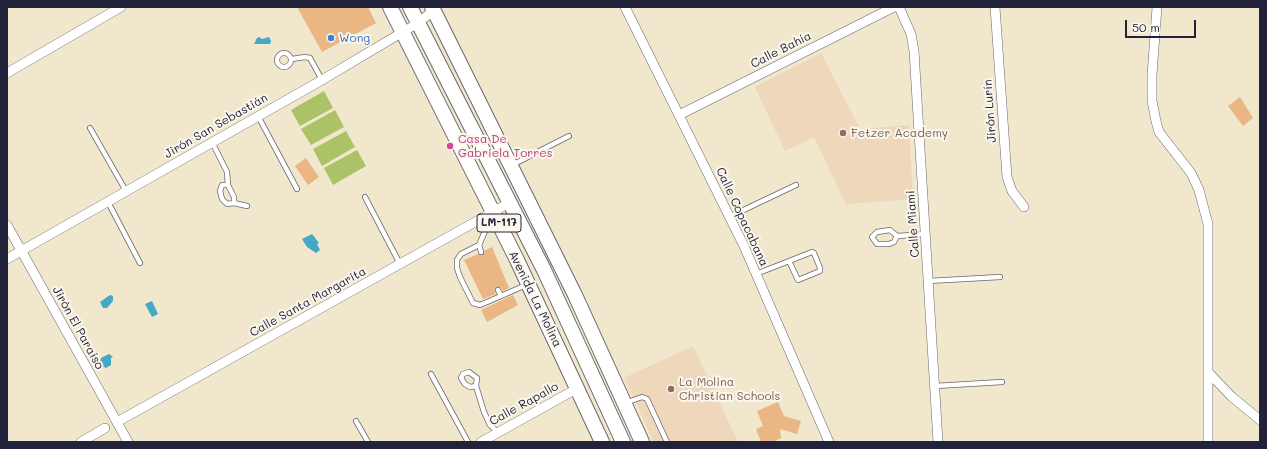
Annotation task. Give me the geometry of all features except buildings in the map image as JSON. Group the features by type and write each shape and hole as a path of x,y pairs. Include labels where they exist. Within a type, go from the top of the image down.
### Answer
{"main road":[{"name":"Avenida La Molina","path":"390,7 493,212 578,388 602,442"},
{"name":"Avenida La Molina","path":"410,7 544,270 623,442"},
{"name":"LM-117","path":"433,9 575,295 642,442"}],"street":[{"path":"7,72 121,7"},
{"name":"Calle Copacabana","path":"625,7 756,274 829,442"},
{"name":"Calle Bahía","path":"679,115 894,7"},
{"name":"Calle Miami","path":"899,7 911,34 914,51 938,442"},
{"name":"Jirón Lurín","path":"995,7 1007,177 1012,191 1024,207"},
{"path":"1157,7 1152,75 1152,101 1156,121 1159,132 1191,173 1199,190 1208,224 1208,442"},
{"name":"Jirón San Sebastián","path":"7,259 322,80 402,31 418,23 433,9"},
{"name":"Calle Santa Margarita","path":"117,422 509,203"},
{"name":"Jiròn El Paraíso","path":"7,225 128,442"},
{"path":"1208,372 1232,397 1260,420"},
{"name":"Calle Rapallo","path":"481,442 578,388"},
{"path":"81,442 105,428"}],"lane":[{"path":"292,59 305,57 310,58 322,80"},
{"path":"258,116 297,189"},
{"path":"90,128 126,191"},
{"path":"511,166 569,136"},
{"path":"212,142 227,172 228,185 234,197 234,203"},
{"path":"228,185 222,185 220,191 222,199 227,204 234,203 246,206"},
{"path":"729,217 796,185"},
{"path":"365,197 400,264"},
{"path":"108,202 140,263"},
{"path":"481,252 479,245 493,212"},
{"path":"897,236 894,242 889,244 876,244 872,238 877,232 890,230 897,236 925,234"},
{"path":"479,245 461,254 457,260 457,268 460,277 473,302 480,305 528,284"},
{"path":"756,274 812,252 814,253 820,271 798,280 789,262"},
{"path":"928,281 1000,277"},
{"path":"498,290 501,296"},
{"path":"431,374 468,442"},
{"path":"935,386 1002,382"},
{"path":"476,386 490,425 498,433"},
{"path":"624,404 642,397 647,399 667,442"},
{"path":"356,421 368,442"}],"shaded area":[{"name":"Fetzer Academy","path":"821,53 860,129 909,125 913,199 846,204 814,137 785,151 755,87"},
{"name":"La Molina Christian Schools","path":"693,346 738,442 654,442 624,378"}],"green space":[{"path":"324,91 333,108 300,126 291,110"},
{"path":"335,110 344,127 311,145 301,129"},
{"path":"346,131 355,147 322,166 313,149"},
{"path":"357,150 366,166 333,185 324,168"}],"water":[{"path":"259,37 262,39 269,37 271,41 270,44 254,44"},
{"path":"312,234 319,243 317,244 320,250 316,253 307,247 302,239"},
{"path":"110,295 113,296 113,301 107,308 103,308 100,302"},
{"path":"152,301 158,314 152,317 145,304"},
{"path":"109,354 113,357 111,358 111,365 106,368 102,366 100,362 101,358"}],"place":[{"name":"Wong","path":"331,38"},
{"name":"Fetzer Academy","path":"843,133"},
{"name":"Casa De Gabriela Torres","path":"450,146"},
{"name":"La Molina Christian Schools","path":"671,389"}]}
